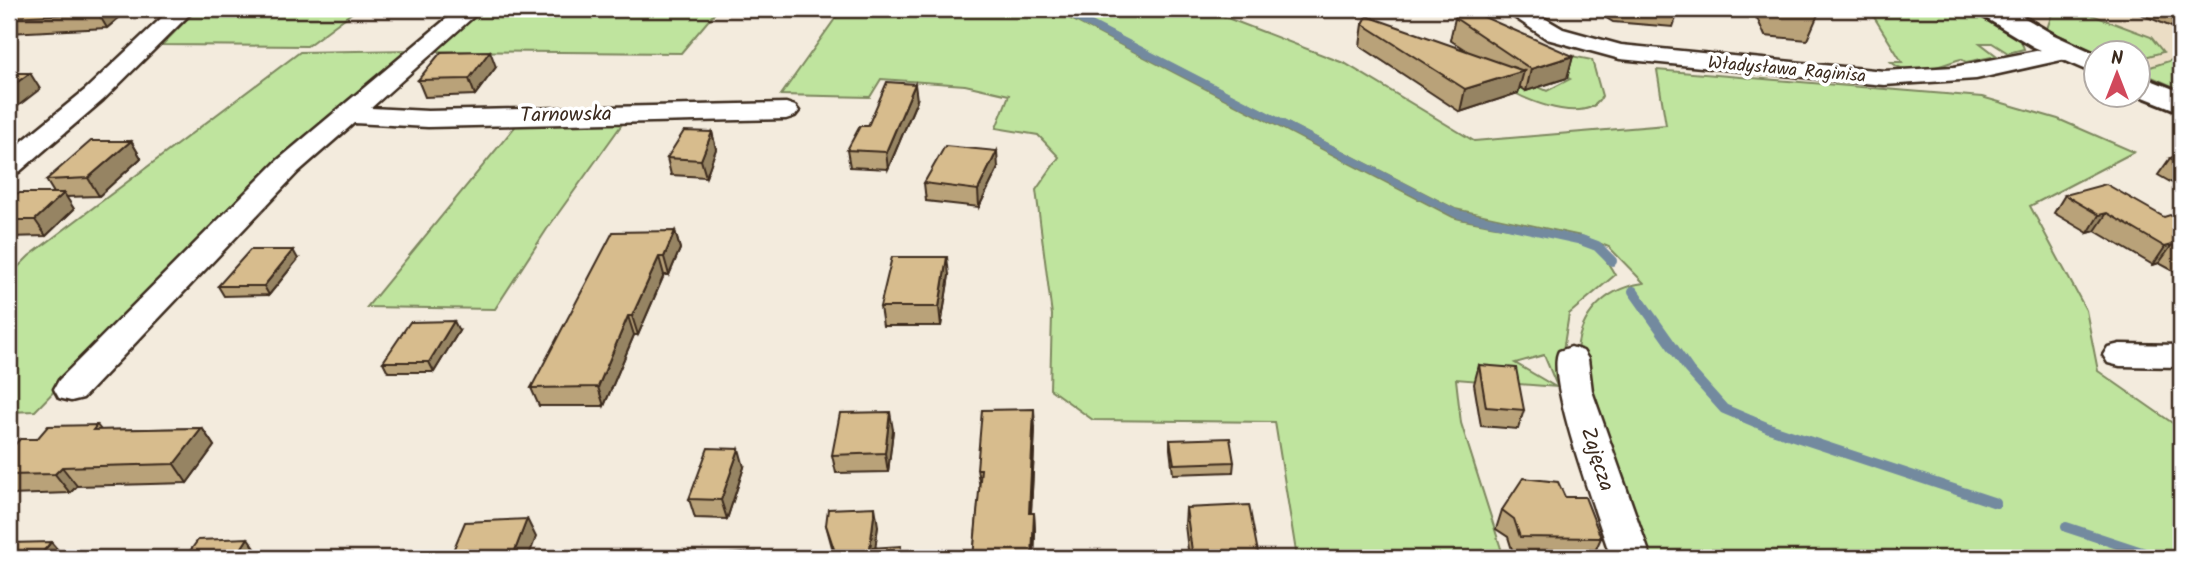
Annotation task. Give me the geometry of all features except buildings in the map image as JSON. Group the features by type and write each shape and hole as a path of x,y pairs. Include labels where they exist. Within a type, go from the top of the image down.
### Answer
{"street":[{"path":"9,166 94,95 184,9"},
{"path":"71,389 242,212 347,115 471,9"},
{"name":"Władysława Raginisa","path":"1513,9 1555,34 1620,52 1884,78 1927,78 1976,73 2067,52"},
{"path":"1991,9 2082,59"},
{"path":"2152,90 2181,103"},
{"name":"Tarnowska","path":"347,115 428,119 786,111"},
{"path":"9,138 44,138"},
{"path":"2120,355 2181,356"},
{"name":"Zajęcza","path":"1571,359 1575,391 1631,558"}],"shaded area":[{"path":"2013,9 2181,9 2181,90 2152,77 2152,38 2082,38 2082,46"}],"green space":[{"path":"197,9 357,9 307,46 162,45"},
{"path":"480,9 718,9 681,53 433,51"},
{"path":"842,9 1052,9 1453,217 1568,239 1596,249 1615,275 1569,314 1557,387 1556,387 1456,379 1461,423 1504,558 1297,558 1275,422 1093,420 1050,389 1052,315 1036,190 1059,157 1038,135 996,128 1009,95 965,85 881,79 870,97 781,95","holes":["1544,355 1557,386 1556,387 1515,363"]},
{"path":"1065,9 1204,9 1346,64 1474,141 1666,125 1657,70 1982,97 2058,119 2134,152 2030,206 2086,310 2098,371 2181,429 2181,558 1644,558 1592,416 1578,361 1581,331 1593,310 1621,289 1644,283 1609,247 1581,236 1455,209"},
{"path":"1869,9 1972,9 2021,40 2024,49 2008,53 1992,43 1980,43 1997,56 1966,62 1961,59 1929,69 1909,70 1891,62 1902,62"},
{"path":"2063,9 2076,9 2152,38 2082,38 2082,46 2047,29 2052,14"},
{"path":"2152,38 2163,52 2152,55"},
{"path":"1446,44 1547,91 1570,79 1548,68 1572,56 1592,60 1602,96 1586,109 1560,109 1534,102 1504,87"},
{"path":"411,50 242,197 35,411 9,412 9,276 29,256 300,52"},
{"path":"2175,59 2181,62 2181,90 2152,77 2152,66"},
{"path":"625,120 547,229 495,309 367,307 518,123"}],"waterway":[{"path":"1060,9 1457,214 1585,242"},
{"path":"1581,240 1585,242"},
{"path":"1585,242 1597,246 1612,261"},
{"path":"1633,291 1689,370 1724,409 1769,428 1996,503"},
{"path":"2066,527 2160,558"}]}
